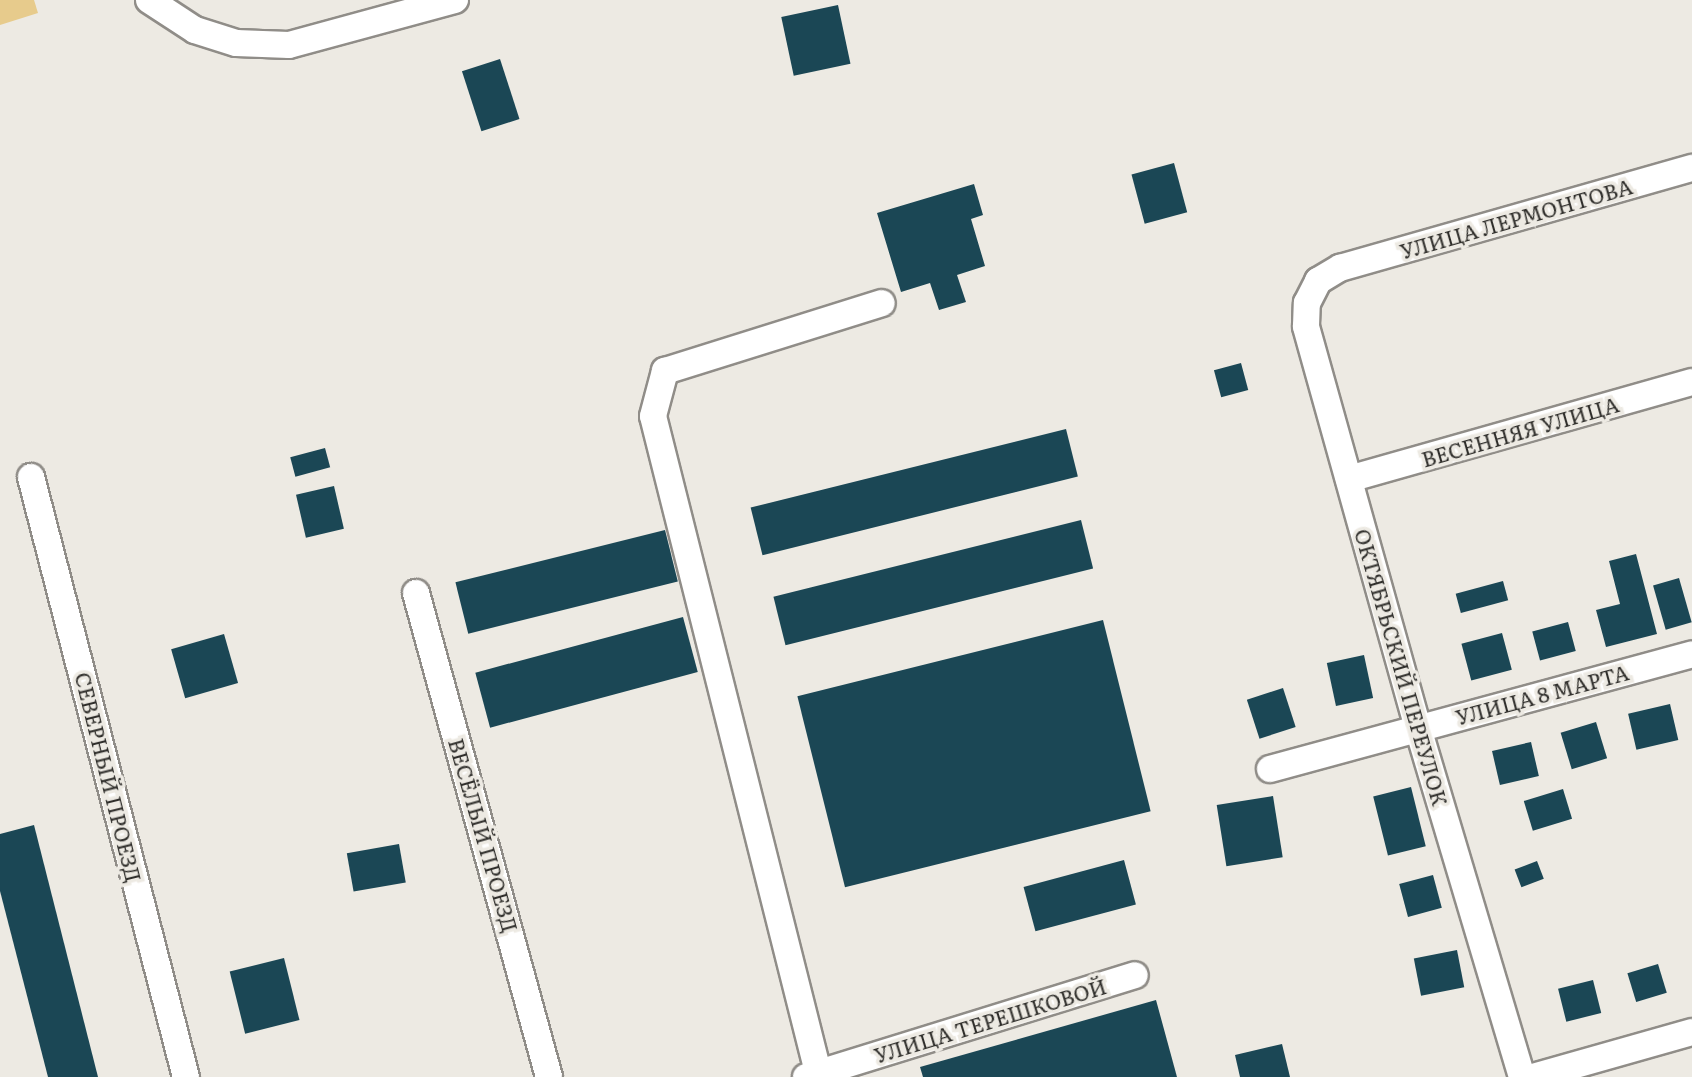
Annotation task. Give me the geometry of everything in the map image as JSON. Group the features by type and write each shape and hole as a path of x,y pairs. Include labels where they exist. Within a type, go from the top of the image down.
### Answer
{"street":[{"path":"149,0 195,30 236,43 289,45 455,0"},
{"name":"УЛИЦА ЛЕРМОНТОВА","path":"1340,268 1692,167"},
{"name":"ОКТЯБРЬСКИЙ ПЕРЕУЛОК","path":"1340,268 1318,281 1307,303 1306,326 1418,728 1522,1077"},
{"path":"812,1074 653,416 665,371 882,303"},
{"name":"ВЕСЕННЯЯ УЛИЦА","path":"1349,479 1692,382"},
{"name":"СЕВЕРНЫЙ ПРОЕЗД","path":"32,477 186,1077"},
{"name":"ВЕСЁЛЫЙ ПРОЕЗД","path":"416,593 549,1077"},
{"name":"УЛИЦА 8 МАРТА","path":"1270,769 1692,654"},
{"name":"УЛИЦА ТЕРЕШКОВОЙ","path":"812,1074 1135,975"},
{"path":"1533,1077 1692,1032"}],"shaded area":[{"path":"0,0 34,0 38,13 0,25"}],"building":[{"path":"838,5 850,64 794,76 781,17"},
{"path":"500,59 519,119 481,131 462,71"},
{"path":"1174,163 1187,212 1145,224 1131,174"},
{"path":"974,184 983,215 971,219 985,266 957,275 966,302 939,310 930,283 901,292 877,213"},
{"path":"1241,363 1248,390 1221,397 1214,370"},
{"path":"1066,429 1078,477 763,555 751,508"},
{"path":"325,448 330,467 295,477 290,457"},
{"path":"334,486 344,529 306,538 296,495"},
{"path":"1081,520 1093,569 786,645 773,597"},
{"path":"665,530 678,581 468,634 455,582"},
{"path":"1636,554 1657,634 1606,647 1596,610 1620,604 1609,561"},
{"path":"1679,578 1692,622 1666,630 1653,585"},
{"path":"1503,581 1508,600 1461,613 1456,594"},
{"path":"683,617 698,672 490,728 475,673"},
{"path":"1103,620 1151,811 845,887 797,696"},
{"path":"1568,622 1576,651 1540,661 1532,632"},
{"path":"1502,633 1512,670 1471,681 1461,644"},
{"path":"224,634 238,683 185,698 171,649"},
{"path":"1364,655 1373,698 1336,706 1327,663"},
{"path":"1283,688 1296,727 1260,739 1247,700"},
{"path":"1670,704 1678,740 1636,750 1628,714"},
{"path":"1596,722 1607,758 1572,769 1561,733"},
{"path":"1531,742 1539,776 1500,785 1492,751"},
{"path":"1411,787 1426,846 1388,856 1373,796"},
{"path":"1563,789 1572,819 1533,831 1524,801"},
{"path":"1273,796 1283,857 1226,866 1217,805"},
{"path":"34,825 98,1077 48,1077 0,891 0,834"},
{"path":"399,844 406,882 354,892 347,853"},
{"path":"1124,860 1136,904 1035,931 1024,887"},
{"path":"1537,861 1544,879 1521,887 1515,870"},
{"path":"1433,875 1442,908 1408,917 1399,884"},
{"path":"1457,950 1464,987 1421,996 1414,958"},
{"path":"284,958 299,1020 245,1034 230,972"},
{"path":"1658,964 1667,993 1636,1002 1627,973"},
{"path":"1593,980 1601,1013 1566,1022 1558,989"},
{"path":"1156,1000 1177,1077 923,1077 920,1067"},
{"path":"1282,1044 1290,1077 1240,1077 1235,1055"}]}
